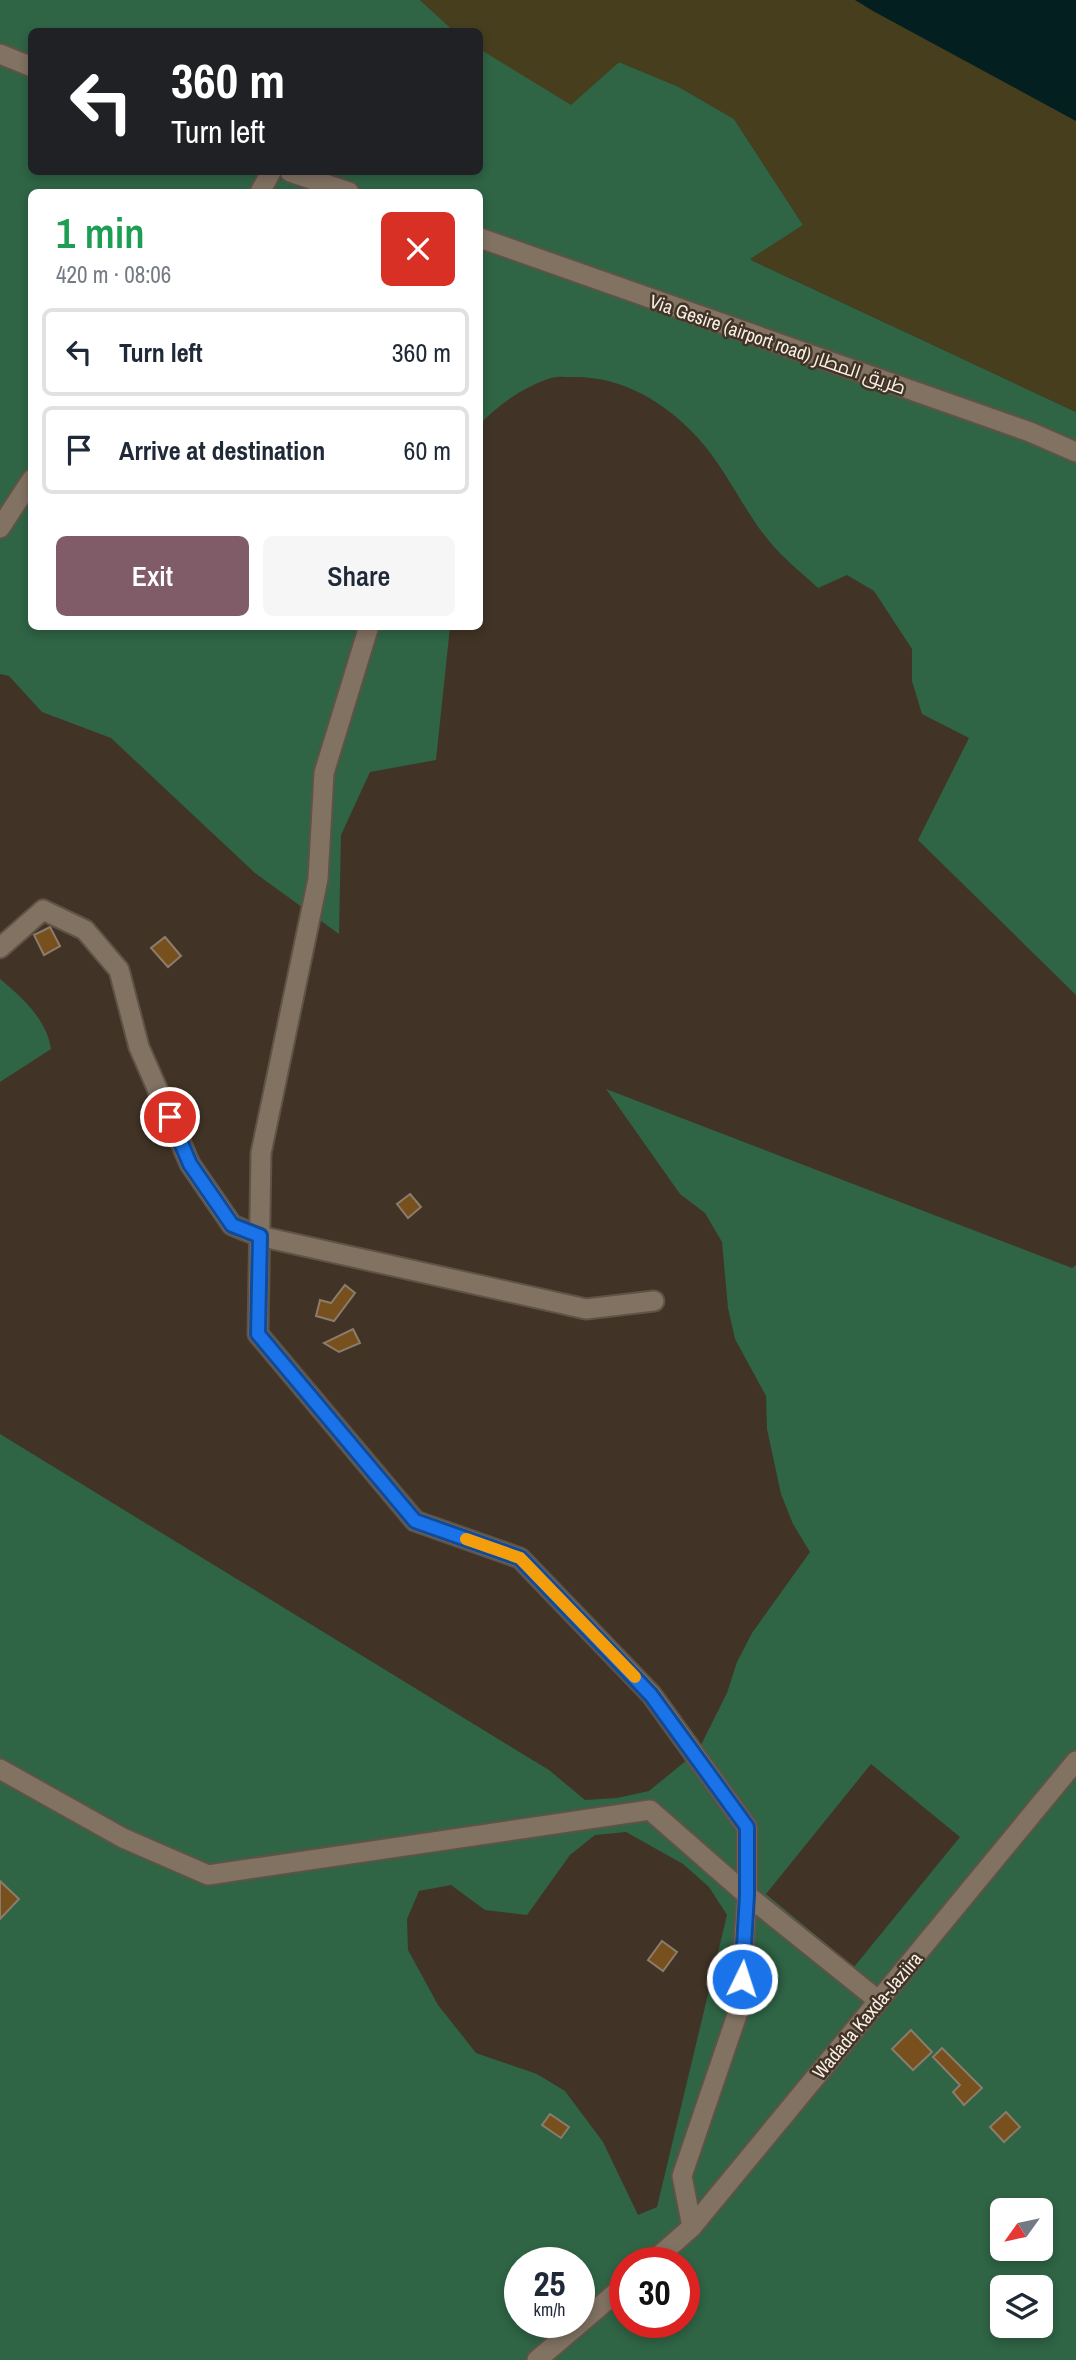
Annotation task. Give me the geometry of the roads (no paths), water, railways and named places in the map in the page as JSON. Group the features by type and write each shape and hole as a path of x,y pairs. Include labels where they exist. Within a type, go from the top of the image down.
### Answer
{"street":[{"path":"0,54 28,65"},
{"path":"299,175 340,189"},
{"name":"Via Gesire (airport road) طريق المطار","path":"483,239 1030,432 1076,452"},
{"path":"0,528 28,485"},
{"path":"368,630 324,773 318,879 261,1153 258,1334 415,1521 520,1558 651,1695 747,1827 747,1895 740,2006 682,2176 692,2227"},
{"path":"0,948 43,909 85,930 119,970 139,1047 190,1164 232,1225 260,1236 586,1309 654,1301"},
{"name":"Wadada Kaxda-Jaziira","path":"669,2247 692,2227 1076,1761"},
{"path":"0,1769 123,1838 208,1875 650,1810 747,1895 879,2001"},
{"path":"537,2360 609,2299"}],"water":[{"path":"855,0 1076,0 1076,121 873,11"}]}
